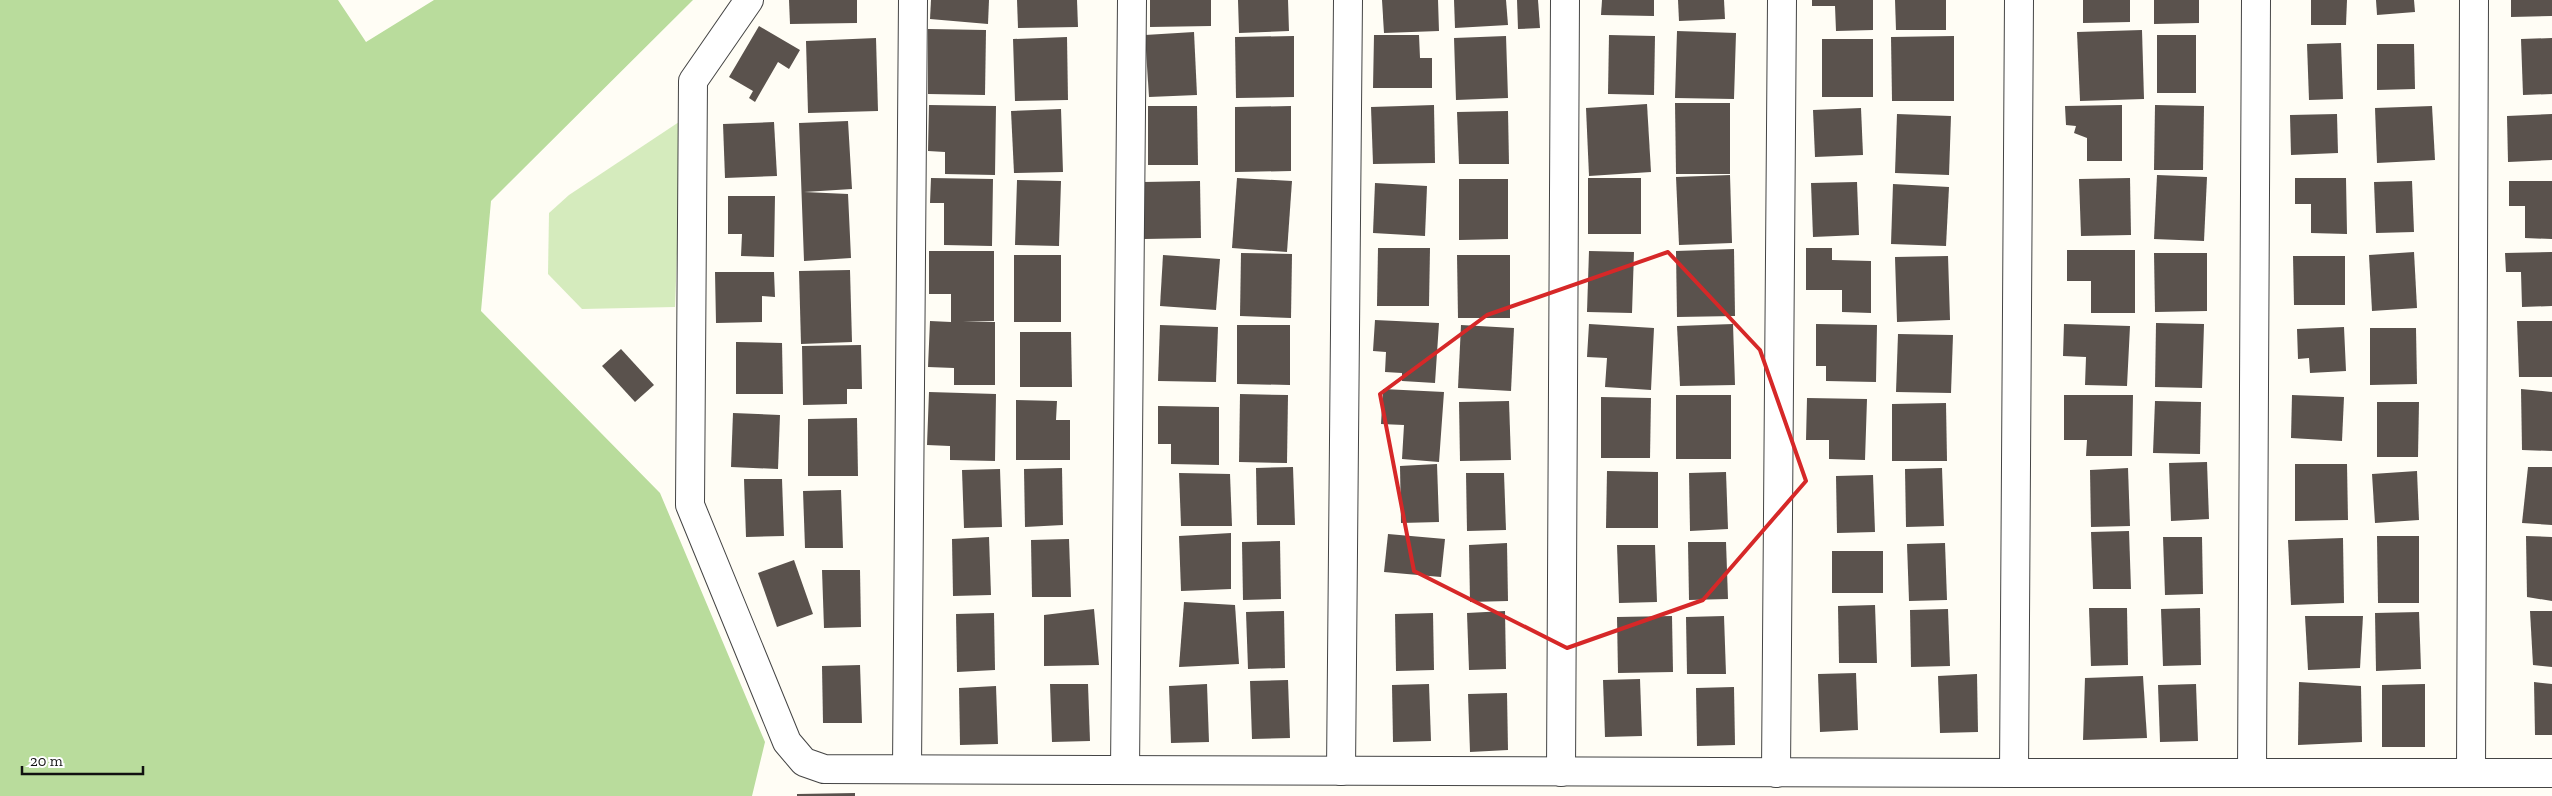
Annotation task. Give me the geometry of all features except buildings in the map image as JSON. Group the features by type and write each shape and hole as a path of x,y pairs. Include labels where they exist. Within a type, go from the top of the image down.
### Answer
{"street":[{"path":"749,0 693,82 690,505 787,742 804,762 824,769 2552,773"},
{"path":"907,769 913,0"},
{"path":"1125,770 1132,0"},
{"path":"1342,771 1348,0"},
{"path":"1561,772 1565,0"},
{"path":"1776,772 1782,0"},
{"path":"2014,773 2019,0"},
{"path":"2252,773 2256,0"},
{"path":"2471,773 2474,0"}],"highlighted area":[{"path":"1668,252 1760,350 1806,481 1703,600 1567,648 1414,571 1380,394 1487,315"}],"green space":[{"path":"0,0 338,0 366,42 434,0 693,0 491,201 481,311 660,493 765,742 752,796 0,796"},
{"path":"682,120 675,307 582,309 548,274 549,213 569,195"}]}
